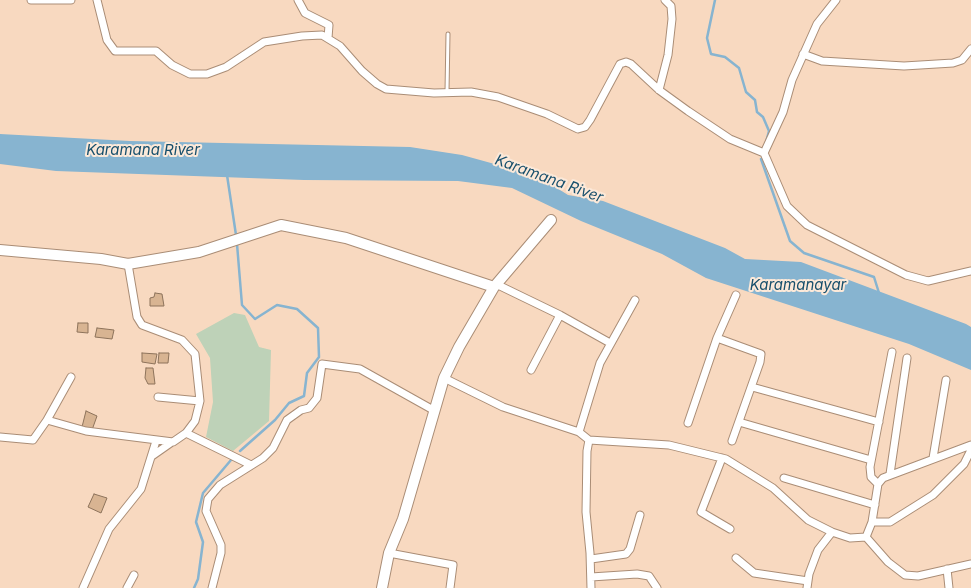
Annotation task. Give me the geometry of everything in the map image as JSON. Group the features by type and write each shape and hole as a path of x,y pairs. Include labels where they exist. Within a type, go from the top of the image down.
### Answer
{"street":[{"path":"31,0 72,0"},
{"path":"97,0 107,40 114,51 156,51 172,65 190,74 207,74 226,67 264,42 322,35 340,46 376,84 386,89 434,93 447,91 471,92 512,100 578,129 585,127 590,120 618,67 623,62 636,67 659,90 730,139 764,153 787,206 807,225 906,275 928,281 971,271"},
{"path":"298,0 305,13 329,25 328,38"},
{"path":"659,90 668,55 672,19 671,6 665,0"},
{"path":"764,153 783,112 792,80 817,24 836,0"},
{"path":"804,54 822,61 859,65 939,65 962,60 971,49"},
{"path":"382,588 389,553 403,519 444,378 459,347 495,286 550,220"},
{"path":"0,250 101,259 128,264 199,252 281,224 346,238 495,286 560,315 610,343"},
{"path":"128,264 136,317 142,325 182,340 195,354 200,401 195,420 186,433 152,456"},
{"path":"688,423 717,338 736,296"},
{"path":"579,432 600,363 635,300"},
{"path":"530,370 560,315"},
{"path":"717,338 761,354 752,387 732,441"},
{"path":"878,484 870,474 871,460 892,352"},
{"path":"890,474 907,358"},
{"path":"212,588 221,553 221,545 208,518 206,504 208,499 220,485 263,458 273,448 287,420 294,414 309,408 317,398 322,364 348,366 365,371 435,411"},
{"path":"0,437 33,440 48,420 71,377"},
{"path":"444,378 503,407 579,432 589,440 669,445 722,458 773,488 808,520 832,532 850,538 866,537"},
{"path":"933,458 946,380"},
{"path":"752,387 879,422"},
{"path":"158,397 200,401"},
{"path":"48,420 86,431 173,442"},
{"path":"739,422 871,460"},
{"path":"186,433 251,465"},
{"path":"589,440 587,451 586,512 591,576 590,588"},
{"path":"82,588 109,528 141,489 156,441"},
{"path":"866,537 872,522 878,484 883,478 971,445"},
{"path":"872,522 890,522 933,496 959,470 971,450"},
{"path":"722,458 701,512 730,529"},
{"path":"784,478 875,505"},
{"path":"590,559 626,554 630,549 640,515"},
{"path":"736,558 754,573 808,585 818,550 832,532"},
{"path":"866,537 888,562 906,575 918,576 971,564"},
{"path":"389,553 453,565 450,588"},
{"path":"947,569 949,588"},
{"path":"127,588 134,575"},
{"path":"591,576 649,576 657,588"}],"lane":[{"path":"447,91 448,34"}],"green space":[{"path":"234,313 245,315 259,347 271,350 269,421 233,451 206,437 213,402 210,358 196,334"}],"water":[{"name":"Karamanayar","path":"0,134 130,141 410,147 462,155 538,176 568,195 603,201 725,248 745,259 801,262 966,324 971,327 971,370 909,344 706,278 662,254 581,221 512,188 458,181 304,180 56,171 0,164"}],"building":[{"path":"155,293 162,294 164,306 150,306 150,298 154,297"},
{"path":"78,323 88,323 88,333 77,332"},
{"path":"97,328 114,330 112,339 95,337"},
{"path":"142,353 157,354 155,364 142,362"},
{"path":"159,353 169,353 168,363 158,363"},
{"path":"146,368 153,368 155,384 148,384 145,378"},
{"path":"86,411 97,416 92,430 82,427"},
{"path":"94,494 107,498 101,513 88,507"}],"waterway":[{"path":"715,0 707,38 711,54 725,57 739,68 746,92 755,100 757,112 763,117 769,131 766,142"},
{"path":"761,159 790,241 804,253 874,277 879,293"},
{"path":"227,175 236,235"},
{"path":"237,244 242,305 255,319 277,305 297,309 318,328 319,357 307,373 304,396 289,403 275,420 240,451"},
{"path":"194,588 198,579 203,542 196,522 203,493 231,460"}],"water label":[{"name":"Karamana River","path":"143,150"},
{"name":"Karamana River","path":"549,179"}]}
